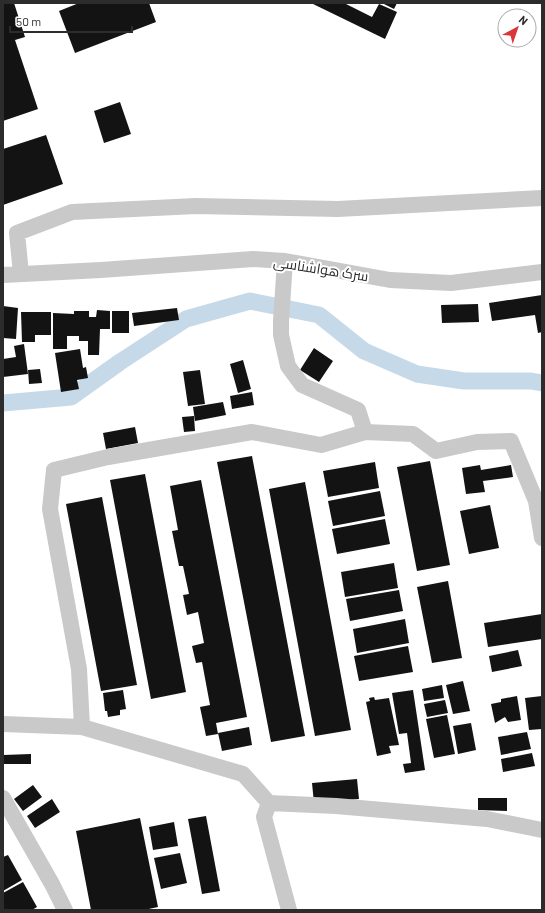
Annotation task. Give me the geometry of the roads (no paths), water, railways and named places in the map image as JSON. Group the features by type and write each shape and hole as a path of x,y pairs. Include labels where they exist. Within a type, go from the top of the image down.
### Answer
{"street":[{"path":"21,274 17,233 72,212 196,206 338,209 542,198"},
{"name":"سرک هواشناسی","path":"3,275 101,270 253,259 285,261 390,280 405,281 451,283 542,272"},
{"path":"285,261 281,335 288,366 302,385 358,410 365,432"},
{"path":"82,727 79,669 50,509 54,470 108,457 252,432 321,445 365,432 413,434 436,452 477,442 511,442 536,501 542,538"},
{"path":"3,724 82,727 243,774 269,803 336,806 487,819 542,830"},
{"path":"3,798 52,884 65,910"},
{"path":"269,803 264,817 284,908"}],"waterway":[{"path":"3,403 71,397 120,362 186,319 250,301 319,315 364,351 417,374 464,381 531,381 542,383"}]}
